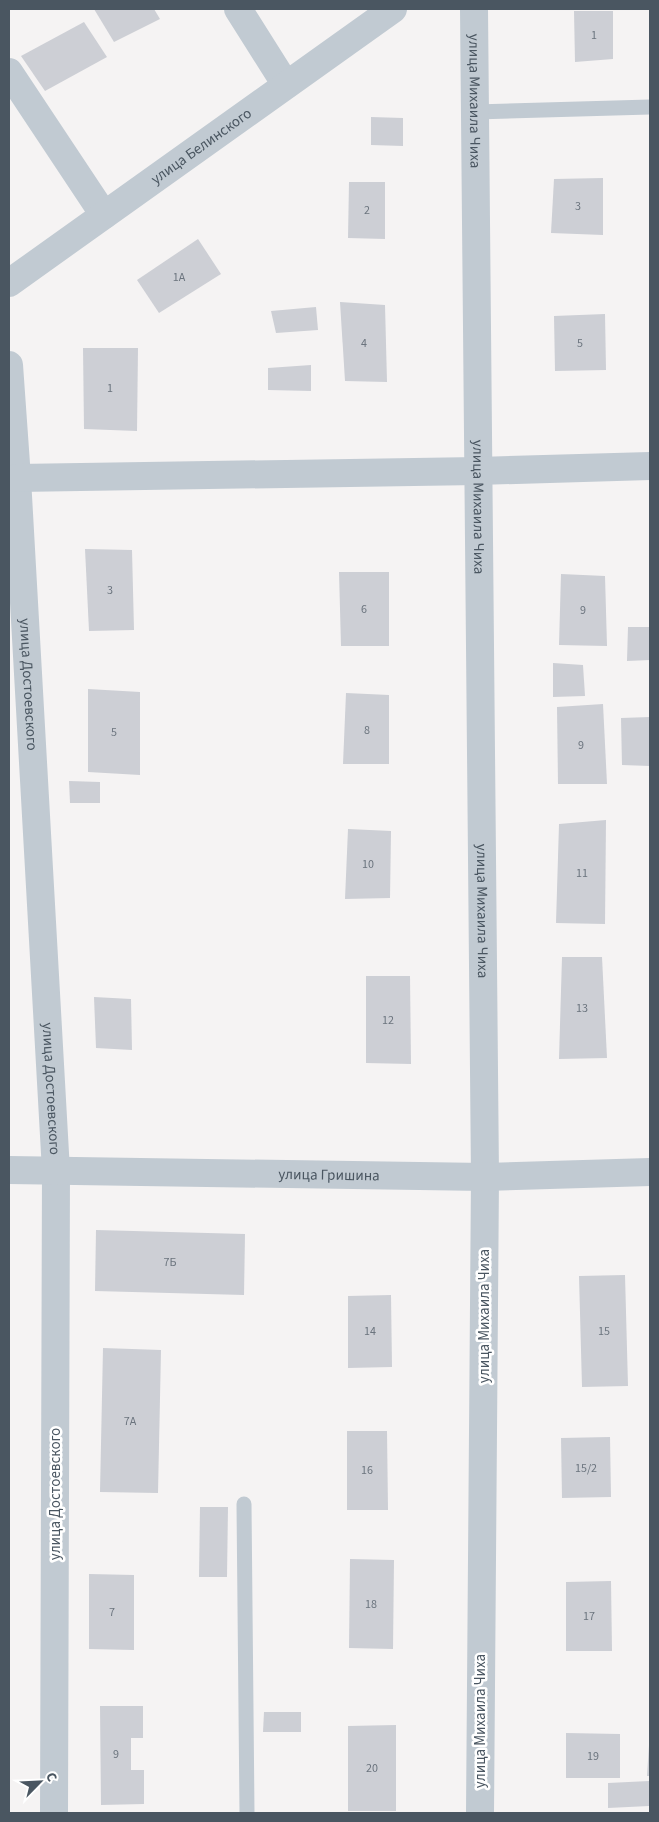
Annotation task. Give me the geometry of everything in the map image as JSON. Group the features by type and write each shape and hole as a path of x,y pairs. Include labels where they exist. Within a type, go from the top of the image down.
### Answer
{"street":[{"path":"238,9 286,85"},
{"name":"улица Белинского","path":"9,283 393,9"},
{"name":"улица Михаила Чиха","path":"474,9 485,1177 480,1813"},
{"path":"9,72 104,215"},
{"name":"улица Достоевского","path":"9,365 56,1171 54,1813"},
{"path":"17,478 478,471 650,466"},
{"name":"улица Гришина","path":"9,1170 485,1177 650,1172"}],"lane":[{"path":"475,112 650,107"},
{"path":"244,1504 247,1813"}],"building":[{"path":"94,9 154,9 160,19 114,42"},
{"path":"574,11 613,11 613,59 575,62"},
{"path":"84,22 107,57 45,91 21,56"},
{"path":"371,117 403,118 403,146 371,145"},
{"path":"603,178 603,235 551,233 554,179"},
{"path":"349,182 385,182 385,239 348,238"},
{"path":"198,239 221,274 159,313 137,280"},
{"path":"340,302 385,305 387,382 345,381"},
{"path":"316,307 318,330 276,333 271,311"},
{"path":"605,314 606,370 555,371 554,316"},
{"path":"83,348 138,348 137,431 84,429"},
{"path":"311,365 311,391 268,390 268,368"},
{"path":"85,549 132,550 134,630 89,631"},
{"path":"339,572 389,572 389,646 341,646"},
{"path":"561,574 605,576 607,646 559,645"},
{"path":"628,627 650,627 650,660 627,661"},
{"path":"553,663 583,665 585,696 553,697"},
{"path":"88,689 140,692 140,775 88,772"},
{"path":"346,693 389,695 389,764 343,764"},
{"path":"603,704 607,784 558,784 557,707"},
{"path":"650,717 650,766 622,765 621,718"},
{"path":"69,781 100,782 100,803 70,803"},
{"path":"606,820 605,924 556,923 559,824"},
{"path":"348,829 391,831 390,898 345,899"},
{"path":"562,957 602,957 607,1058 559,1059"},
{"path":"366,976 410,976 411,1064 366,1063"},
{"path":"94,997 131,999 132,1050 96,1048"},
{"path":"96,1230 245,1234 244,1295 95,1291"},
{"path":"625,1275 628,1386 582,1387 579,1276"},
{"path":"391,1295 392,1367 348,1368 348,1296"},
{"path":"103,1348 161,1350 158,1493 100,1492"},
{"path":"347,1431 387,1431 388,1510 347,1510"},
{"path":"610,1437 611,1497 562,1498 561,1438"},
{"path":"200,1507 228,1507 227,1577 199,1577"},
{"path":"350,1559 394,1560 393,1649 349,1648"},
{"path":"89,1574 134,1575 134,1650 89,1649"},
{"path":"611,1581 612,1651 566,1651 566,1582"},
{"path":"100,1706 143,1706 143,1738 131,1738 131,1770 144,1770 144,1804 101,1805"},
{"path":"264,1712 301,1712 301,1732 263,1732"},
{"path":"396,1725 396,1811 348,1811 348,1726"},
{"path":"566,1733 620,1734 620,1778 566,1778"},
{"path":"649,1745 650,1776 647,1776"},
{"path":"649,1781 649,1806 608,1808 608,1783"}]}
